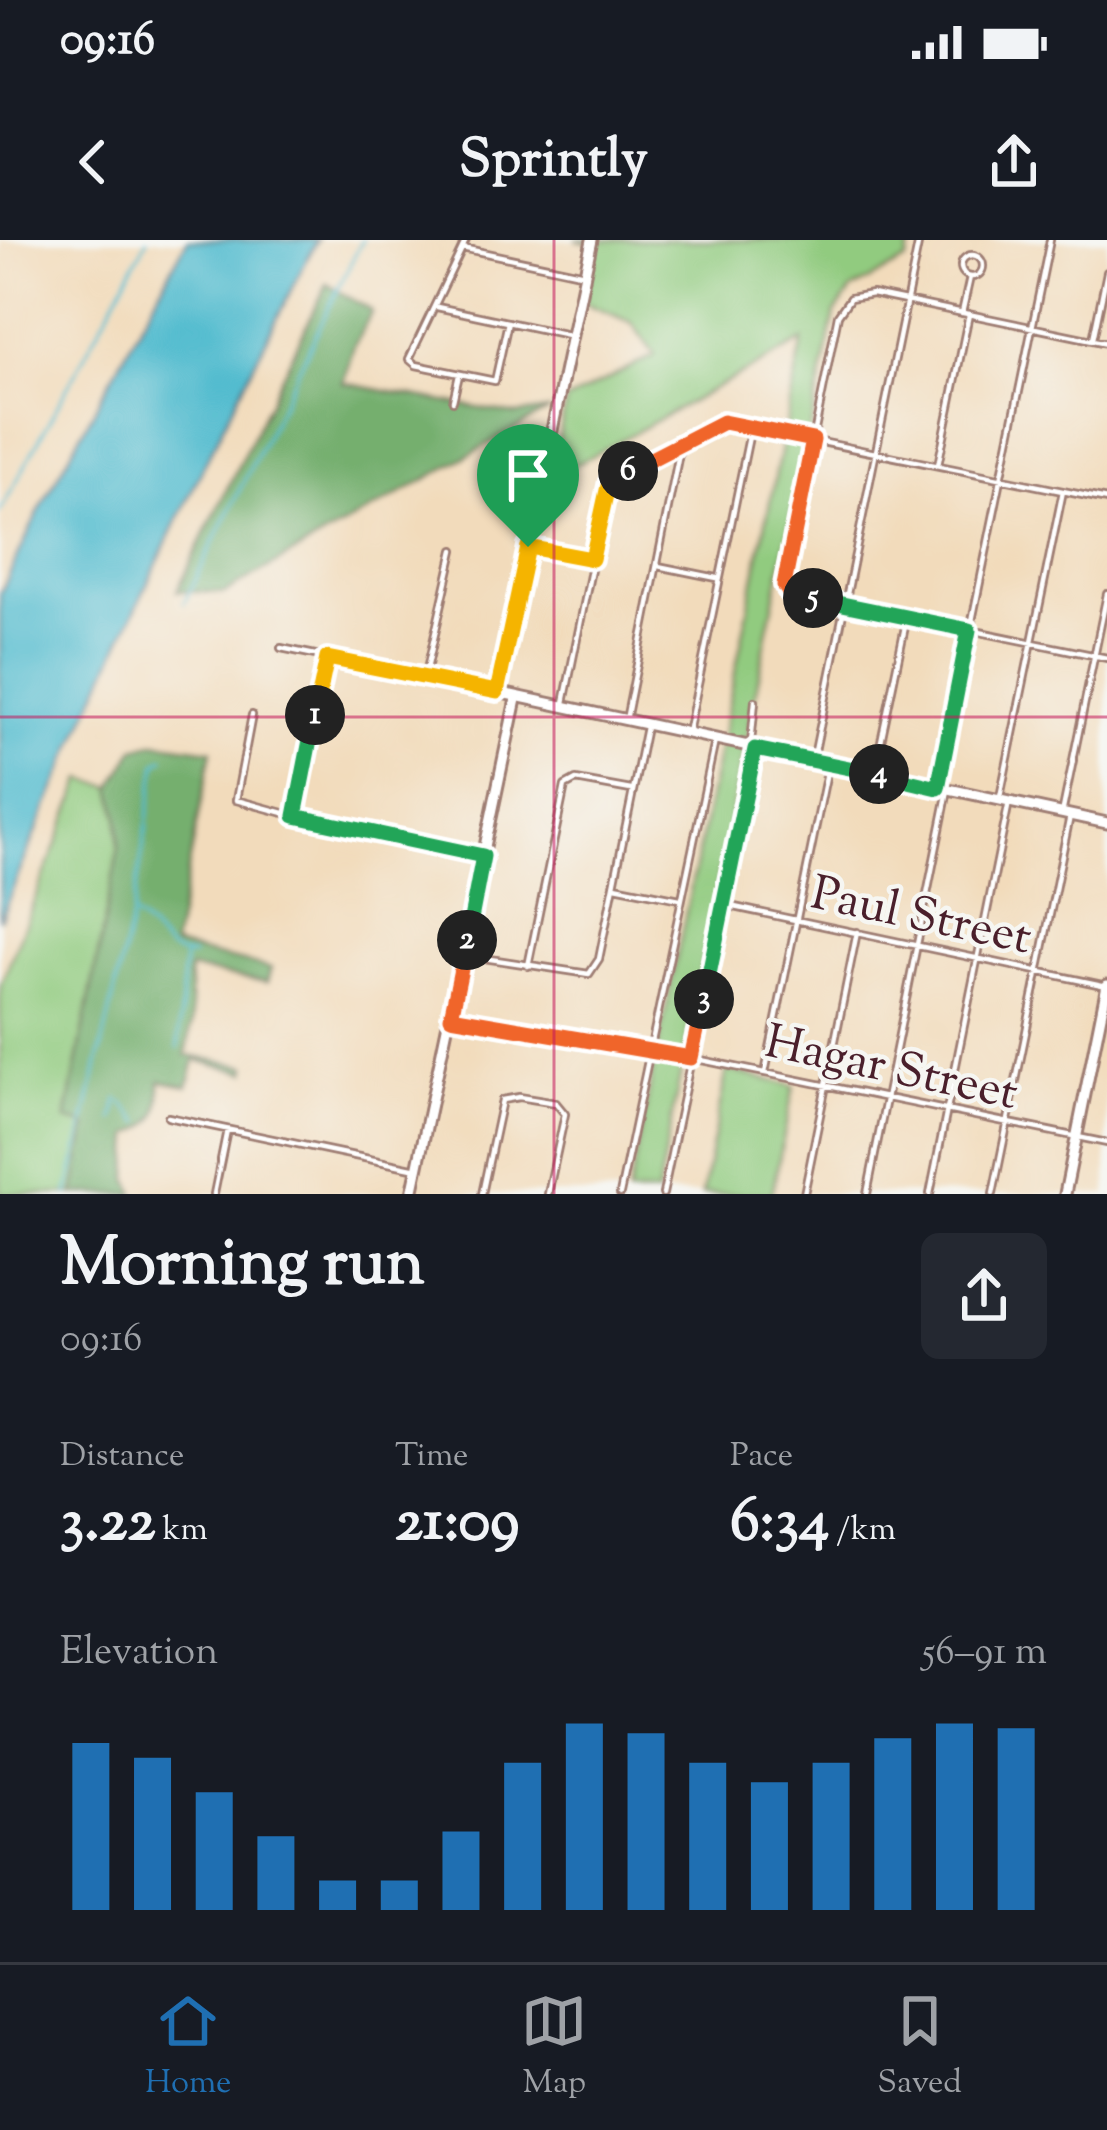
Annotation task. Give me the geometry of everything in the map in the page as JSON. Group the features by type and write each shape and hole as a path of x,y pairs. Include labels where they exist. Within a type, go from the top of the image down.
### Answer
{"main road":[{"path":"592,240 497,692 1107,823"},
{"path":"412,1194 516,699"},
{"path":"1065,1194 1107,985"}],"street":[{"path":"466,240 409,359 416,365 495,381 508,322"},
{"path":"813,760 919,240"},
{"path":"867,1194 917,945 969,630 1050,240"},
{"path":"462,248 585,274"},
{"path":"1093,340 1107,272"},
{"path":"938,465 970,277"},
{"path":"1107,343 866,293 853,296 838,315 784,585 786,590 845,605 1107,658"},
{"path":"435,306 573,336"},
{"path":"453,401 459,375"},
{"path":"562,708 609,481 723,422 1107,500"},
{"path":"688,735 751,428"},
{"path":"626,722 681,443"},
{"path":"930,1194 1063,491"},
{"path":"528,547 592,559"},
{"path":"425,678 454,550"},
{"path":"658,566 719,579"},
{"path":"993,1194 1107,594"},
{"path":"874,773 908,617"},
{"path":"281,648 497,692"},
{"path":"295,816 327,658"},
{"path":"663,1194 753,749 755,701"},
{"path":"252,716 236,800 483,856"},
{"path":"464,955 589,974 599,959 646,727"},
{"path":"620,1194 715,741"},
{"path":"765,1073 829,764"},
{"path":"528,966 566,787 577,780 634,790"},
{"path":"614,886 680,899"},
{"name":"Paul Street","path":"724,904 1107,985"},
{"path":"804,1194 857,932"},
{"name":"Hagar Street","path":"451,1017 652,1049 1107,1143"},
{"path":"482,1194 502,1100 556,1103 565,1114 548,1194"},
{"path":"168,1117 417,1169"},
{"path":"214,1194 227,1130"}],"green space":[{"path":"576,240 912,240 907,260 852,290 835,313 657,1194 628,1194 803,341 551,478 566,401 655,355 631,322 584,303 596,245"},
{"path":"327,284 372,311 354,346 343,383 516,415 549,410 224,593 177,591"},
{"path":"155,742 212,750 173,946 271,968 267,982 189,969 192,1023 186,1055 247,1066 247,1072 195,1060 188,1086 160,1081 157,1114 131,1135 129,1178 135,1194 74,1194 87,1126 66,1120 119,847 112,787 135,748"},
{"path":"83,779 112,787 119,847 66,1120 87,1125 74,1194 0,1194 0,986"},
{"path":"727,1070 794,1086 772,1194 702,1194"}],"water":[{"path":"187,240 317,240 151,577 0,920 0,594 40,509"}],"waterway":[{"path":"0,512 147,240"},
{"path":"184,603 362,240"},
{"path":"68,1194 132,916 157,763 164,758"},
{"path":"134,917 167,948 193,956"},
{"path":"178,1048 184,957"},
{"path":"114,1120 118,1099"},
{"path":"122,1102 141,1123"}],"route":[{"path":"723,422 813,440 784,585 789,593 969,630 938,788 755,749 691,1058 451,1017 483,856 295,816 327,658 497,692 528,547 592,559 609,481 723,422"}]}
